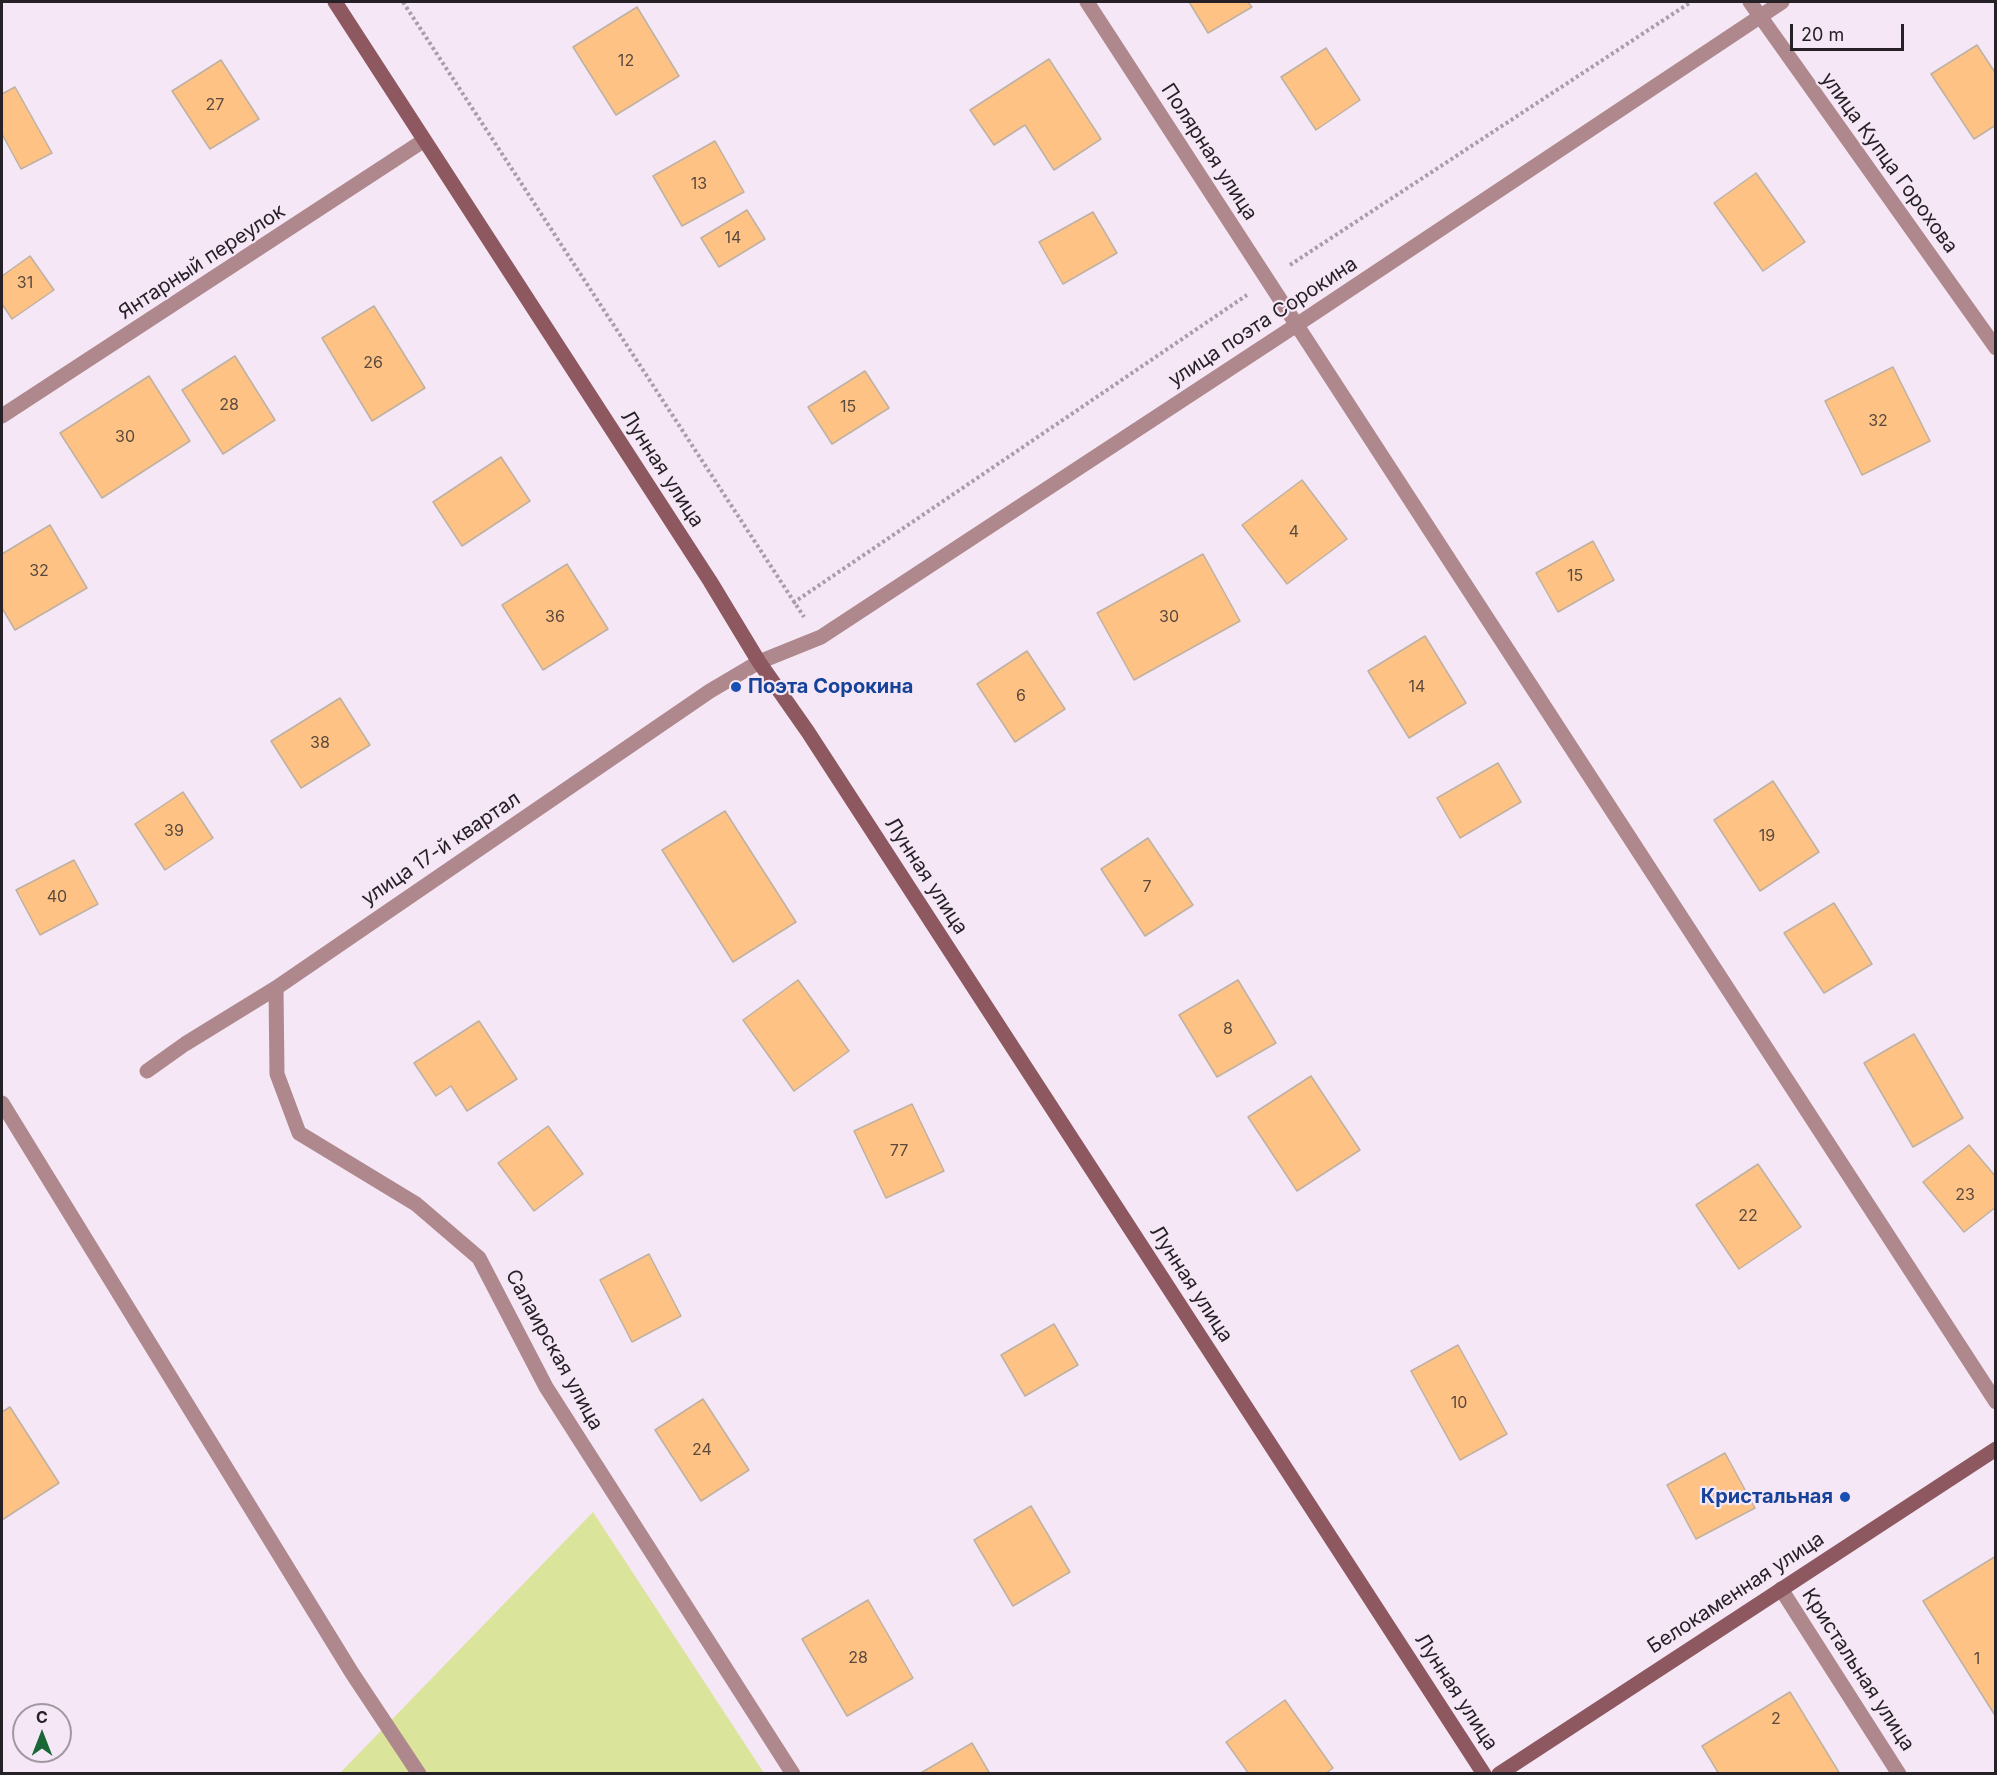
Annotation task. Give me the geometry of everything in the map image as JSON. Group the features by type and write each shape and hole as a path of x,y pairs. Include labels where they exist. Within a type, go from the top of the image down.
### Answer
{"street":[{"name":"Лунная улица","path":"335,2 710,581 759,662 808,732 1484,1773"},
{"name":"Полярная улица","path":"1087,2 1298,324 1995,1402"},
{"name":"улица Купца Горохова","path":"1750,2 1759,18 1995,348"},
{"name":"улица поэта Сорокина","path":"759,662 821,637 1298,324 1782,2"},
{"name":"Янтарный переулок","path":"2,416 423,141"},
{"name":"улица 17-й квартал","path":"147,1071 184,1044 276,988 710,691 759,662"},
{"name":"Салаирская улица","path":"276,988 277,1074 299,1133 416,1204 479,1258 546,1387 793,1773"},
{"path":"2,1103 352,1673 419,1773"},
{"name":"Белокаменная улица","path":"1499,1773 1995,1449"},
{"name":"Кристальная улица","path":"1780,1589 1899,1773"}],"path":[{"path":"404,2 793,603 821,637"},
{"path":"793,603 1268,280 1691,2"}],"green space":[{"path":"593,1512 764,1773 339,1774"}],"building":[{"path":"1189,2 1248,2 1252,7 1208,33"},
{"path":"637,7 679,76 616,115 573,47"},
{"path":"1977,45 1996,74 1996,125 1974,139 1931,74"},
{"path":"1326,48 1360,100 1316,130 1281,77"},
{"path":"1049,59 1101,139 1054,170 1025,125 994,145 970,110"},
{"path":"221,60 259,119 210,149 172,91"},
{"path":"15,87 52,153 21,169 2,134 2,94"},
{"path":"715,141 744,192 682,226 653,176"},
{"path":"1756,173 1805,242 1763,271 1714,203"},
{"path":"747,210 765,239 719,267 701,238"},
{"path":"1093,212 1117,253 1063,284 1039,242"},
{"path":"30,256 54,290 12,319 2,304 2,276"},
{"path":"374,306 425,388 372,421 322,338"},
{"path":"235,356 275,420 223,454 182,390"},
{"path":"1893,367 1930,441 1862,475 1825,401"},
{"path":"865,371 889,408 832,444 808,407"},
{"path":"149,376 190,441 102,498 60,433"},
{"path":"501,457 530,501 462,546 433,502"},
{"path":"1302,480 1347,539 1287,584 1242,525"},
{"path":"50,525 87,588 15,630 2,608 2,554"},
{"path":"1593,541 1614,580 1558,612 1536,573"},
{"path":"1203,554 1240,621 1134,680 1097,613"},
{"path":"567,564 608,629 543,670 502,605"},
{"path":"1425,636 1466,703 1409,738 1368,671"},
{"path":"1027,651 1065,709 1015,742 977,684"},
{"path":"340,698 370,745 301,788 271,741"},
{"path":"1498,763 1521,802 1460,838 1437,798"},
{"path":"1773,781 1819,852 1760,891 1714,820"},
{"path":"183,792 213,838 165,870 135,824"},
{"path":"725,811 796,922 733,962 662,850"},
{"path":"1148,838 1193,905 1145,936 1101,869"},
{"path":"74,860 98,904 40,935 16,890"},
{"path":"1834,903 1872,964 1824,993 1784,933"},
{"path":"798,980 849,1051 794,1091 743,1020"},
{"path":"1238,980 1276,1043 1217,1077 1179,1015"},
{"path":"479,1021 517,1079 467,1111 451,1086 436,1096 414,1063"},
{"path":"1914,1034 1963,1118 1913,1147 1864,1063"},
{"path":"1311,1076 1360,1150 1297,1191 1248,1117"},
{"path":"912,1104 944,1171 886,1198 854,1131"},
{"path":"548,1126 583,1174 534,1211 498,1163"},
{"path":"1969,1145 1996,1177 1996,1207 1964,1232 1923,1182"},
{"path":"1758,1164 1801,1227 1739,1269 1696,1205"},
{"path":"649,1254 681,1316 632,1342 600,1280"},
{"path":"1054,1324 1078,1365 1025,1396 1001,1355"},
{"path":"1458,1345 1507,1434 1460,1460 1411,1371"},
{"path":"703,1399 749,1470 701,1501 655,1430"},
{"path":"10,1407 59,1483 2,1520 2,1412"},
{"path":"1725,1453 1755,1508 1696,1539 1667,1485"},
{"path":"1031,1506 1070,1572 1013,1606 974,1540"},
{"path":"1996,1556 1996,1717 1923,1601"},
{"path":"868,1600 913,1678 847,1716 802,1639"},
{"path":"1790,1692 1840,1774 1719,1774 1702,1746"},
{"path":"1285,1700 1333,1768 1325,1774 1249,1774 1226,1742"},
{"path":"972,1743 990,1774 919,1774"}],"place":[{"name":"Поэта Сорокина","path":"736,687"},
{"name":"Кристальная","path":"1845,1497"}]}
